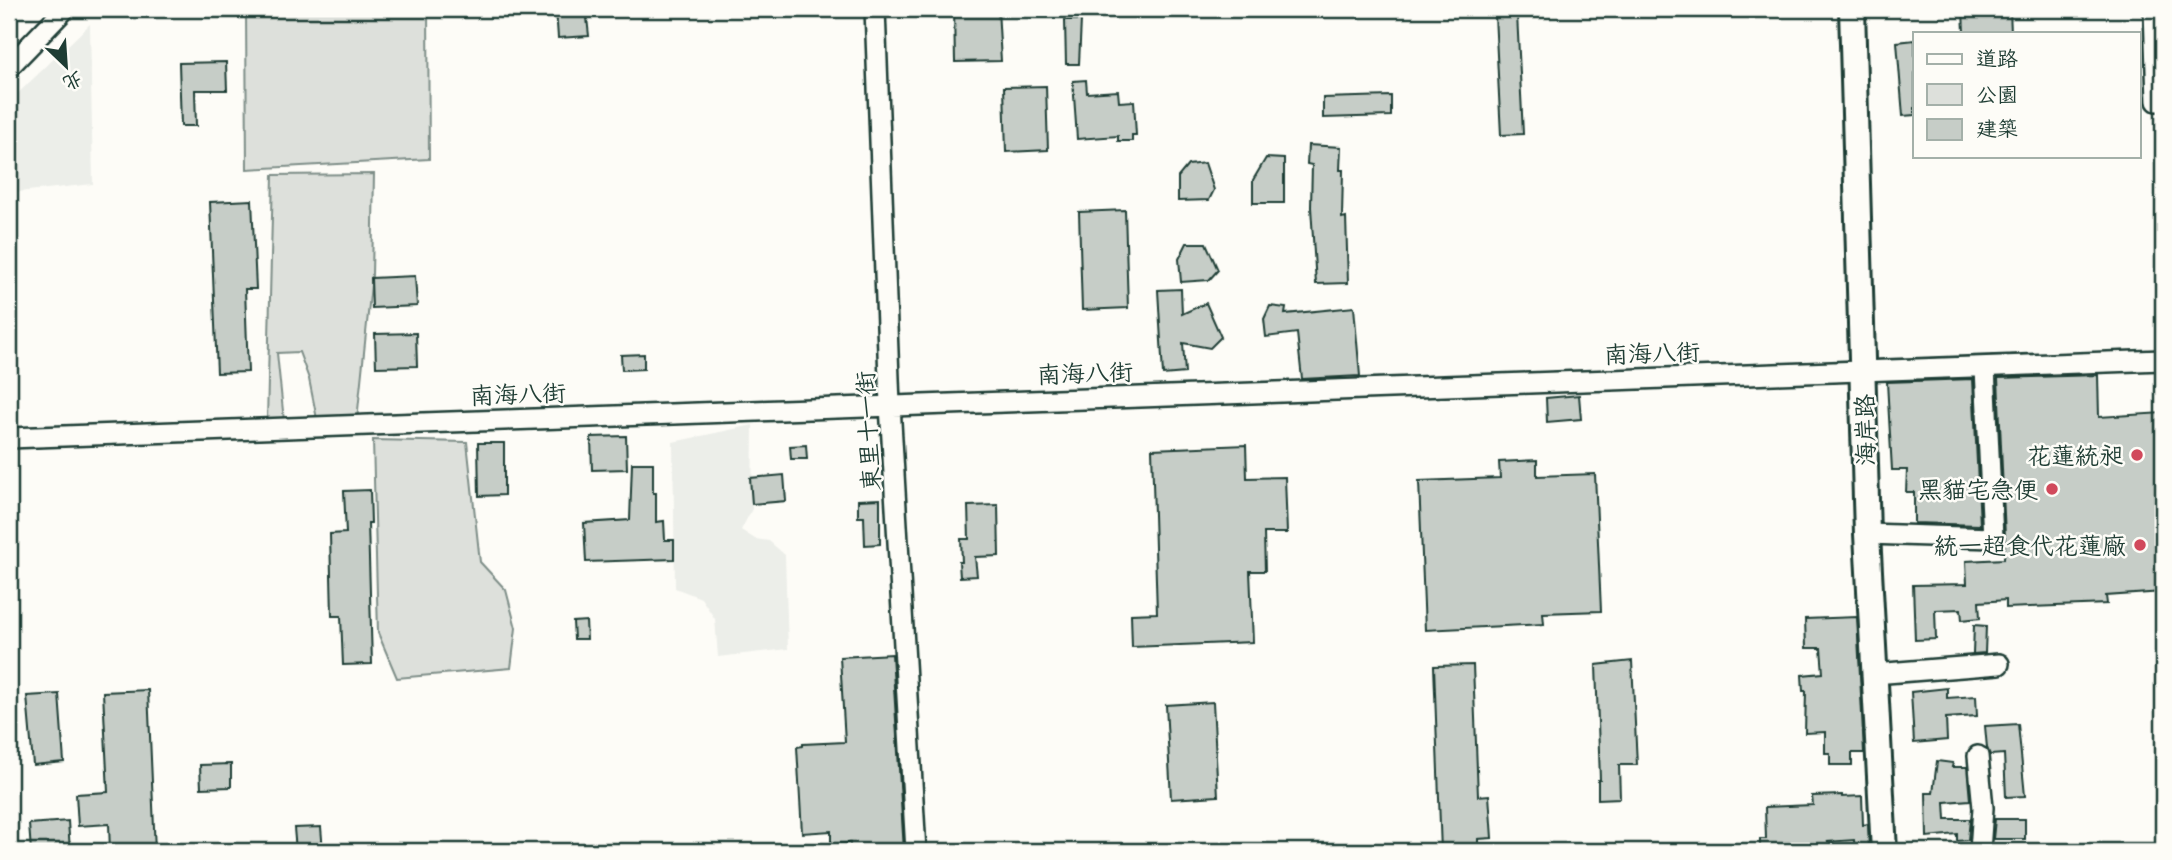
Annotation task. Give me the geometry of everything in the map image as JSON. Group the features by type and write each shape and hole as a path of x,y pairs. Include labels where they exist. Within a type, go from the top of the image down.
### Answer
{"main road":[{"name":"海岸路","path":"1852,9 1867,534 1884,851"}],"street":[{"path":"9,67 65,9"},
{"name":"東里十一街","path":"875,9 890,405 916,851"},
{"path":"2154,9 2157,101"},
{"name":"南海八街","path":"9,438 2163,360"},
{"path":"1867,534 1993,538 1985,368"},
{"path":"1874,674 2000,664"},
{"path":"1978,756 1983,808 1980,851"}],"shaded area":[{"path":"90,24 93,184 9,193 9,102"},
{"path":"753,425 752,509 741,530 755,539 769,541 785,555 788,649 718,657 715,619 701,598 675,588 673,442"}],"green space":[{"path":"246,9 428,9 429,159 247,169"},
{"path":"374,174 372,275 357,420 317,419 309,379 299,352 277,353 284,421 267,421 273,175"},
{"path":"373,440 467,442 480,562 506,590 516,628 511,668 397,678 378,633"}],"building":[{"path":"556,9 586,9 589,36 558,38"},
{"path":"954,9 998,9 1001,61 955,62"},
{"path":"1963,9 2010,9 2011,32 1964,32"},
{"path":"1517,14 1523,134 1501,135 1495,15"},
{"path":"1065,20 1081,20 1079,64 1066,64"},
{"path":"1913,40 1913,115 1903,116 1897,42"},
{"path":"226,62 227,90 195,90 196,126 181,126 179,63"},
{"path":"1086,80 1087,93 1118,91 1119,102 1134,101 1136,135 1132,135 1132,141 1118,141 1118,136 1077,139 1073,81"},
{"path":"1046,86 1048,150 1006,152 1004,87"},
{"path":"1391,96 1391,116 1323,118 1323,98"},
{"path":"1308,145 1341,147 1342,218 1346,217 1348,283 1316,284 1311,207 1312,165 1307,164"},
{"path":"1266,158 1284,159 1284,203 1253,203 1253,180"},
{"path":"1205,163 1214,190 1209,200 1178,201 1178,177 1188,165"},
{"path":"252,200 256,289 245,289 248,372 217,373 210,202"},
{"path":"1125,210 1128,308 1082,310 1079,212"},
{"path":"1187,243 1206,243 1218,270 1209,280 1181,282 1179,259"},
{"path":"415,276 417,306 372,308 371,278"},
{"path":"1181,289 1182,314 1206,303 1221,337 1210,348 1183,343 1185,373 1163,375 1158,290"},
{"path":"1270,306 1286,308 1285,314 1354,307 1360,376 1302,379 1297,333 1266,337 1264,319"},
{"path":"416,333 417,366 376,367 375,334"},
{"path":"644,354 644,369 622,370 621,355"},
{"name":"黑貓宅急便","path":"2098,375 2099,417 2163,413 2163,592 2106,596 2107,604 2006,608 2006,600 1979,602 1980,618 1962,620 1961,609 1935,610 1936,639 1915,640 1913,585 1967,584 1966,561 2004,559 1998,378"},
{"path":"1973,379 1980,525 1914,523 1914,492 1906,492 1907,470 1892,470 1887,382"},
{"path":"1579,395 1581,419 1547,422 1546,398"},
{"path":"626,436 627,469 592,470 591,437"},
{"path":"478,443 504,443 504,495 479,496"},
{"path":"806,445 807,459 791,459 790,446"},
{"path":"1246,445 1247,478 1285,477 1287,533 1264,533 1265,571 1250,571 1253,642 1132,647 1131,614 1157,613 1152,449"},
{"path":"1537,460 1537,476 1595,474 1601,611 1543,613 1544,624 1425,630 1419,481 1500,478 1499,462"},
{"path":"632,463 653,463 656,522 664,521 665,540 674,540 674,559 586,562 584,523 630,520"},
{"path":"784,475 786,501 752,504 750,478"},
{"path":"370,490 371,523 368,523 372,664 343,665 341,616 332,616 330,534 346,533 344,491"},
{"path":"880,499 880,544 865,545 864,517 858,517 858,500"},
{"path":"998,505 999,556 975,557 977,576 960,577 961,539 969,539 968,506"},
{"path":"1857,617 1864,753 1852,753 1852,765 1830,765 1830,753 1825,753 1825,732 1805,733 1806,691 1803,691 1802,675 1823,673 1821,648 1806,648 1805,619"},
{"path":"586,621 587,639 574,639 573,622"},
{"path":"1974,625 1986,626 1985,653 1973,654"},
{"path":"892,654 904,851 850,851 850,843 831,844 831,831 802,833 797,747 803,744 845,742 840,657"},
{"path":"1632,661 1637,765 1619,765 1620,798 1598,799 1600,780 1596,665"},
{"path":"1473,665 1478,796 1489,795 1492,838 1478,839 1478,848 1441,851 1434,666"},
{"path":"1947,688 1947,698 1976,696 1977,716 1946,718 1947,740 1914,743 1911,692"},
{"path":"148,690 155,851 110,851 109,824 78,826 76,794 108,792 103,692"},
{"path":"59,694 64,762 33,765 27,696"},
{"path":"1213,702 1218,796 1171,799 1166,705"},
{"path":"2018,724 2025,796 2006,797 2004,754 1990,755 1985,726"},
{"path":"1937,761 1953,763 1952,767 1967,767 1970,800 1945,802 1946,819 1970,819 1968,840 1957,841 1957,834 1927,837 1926,793 1933,793"},
{"path":"231,764 231,787 201,788 200,765"},
{"path":"1812,796 1862,796 1863,825 1868,824 1869,851 1855,851 1854,840 1828,842 1829,851 1760,851 1760,839 1766,839 1765,807 1813,805"},
{"path":"1995,819 2025,819 2025,839 1993,839"},
{"path":"68,821 70,851 31,851 29,824"},
{"path":"321,827 323,851 296,851 294,828"}],"place":[{"name":"花蓮統昶","path":"2137,455"},
{"name":"黑貓宅急便","path":"2052,489"},
{"name":"統一超食代花蓮廠","path":"2140,545"}]}
